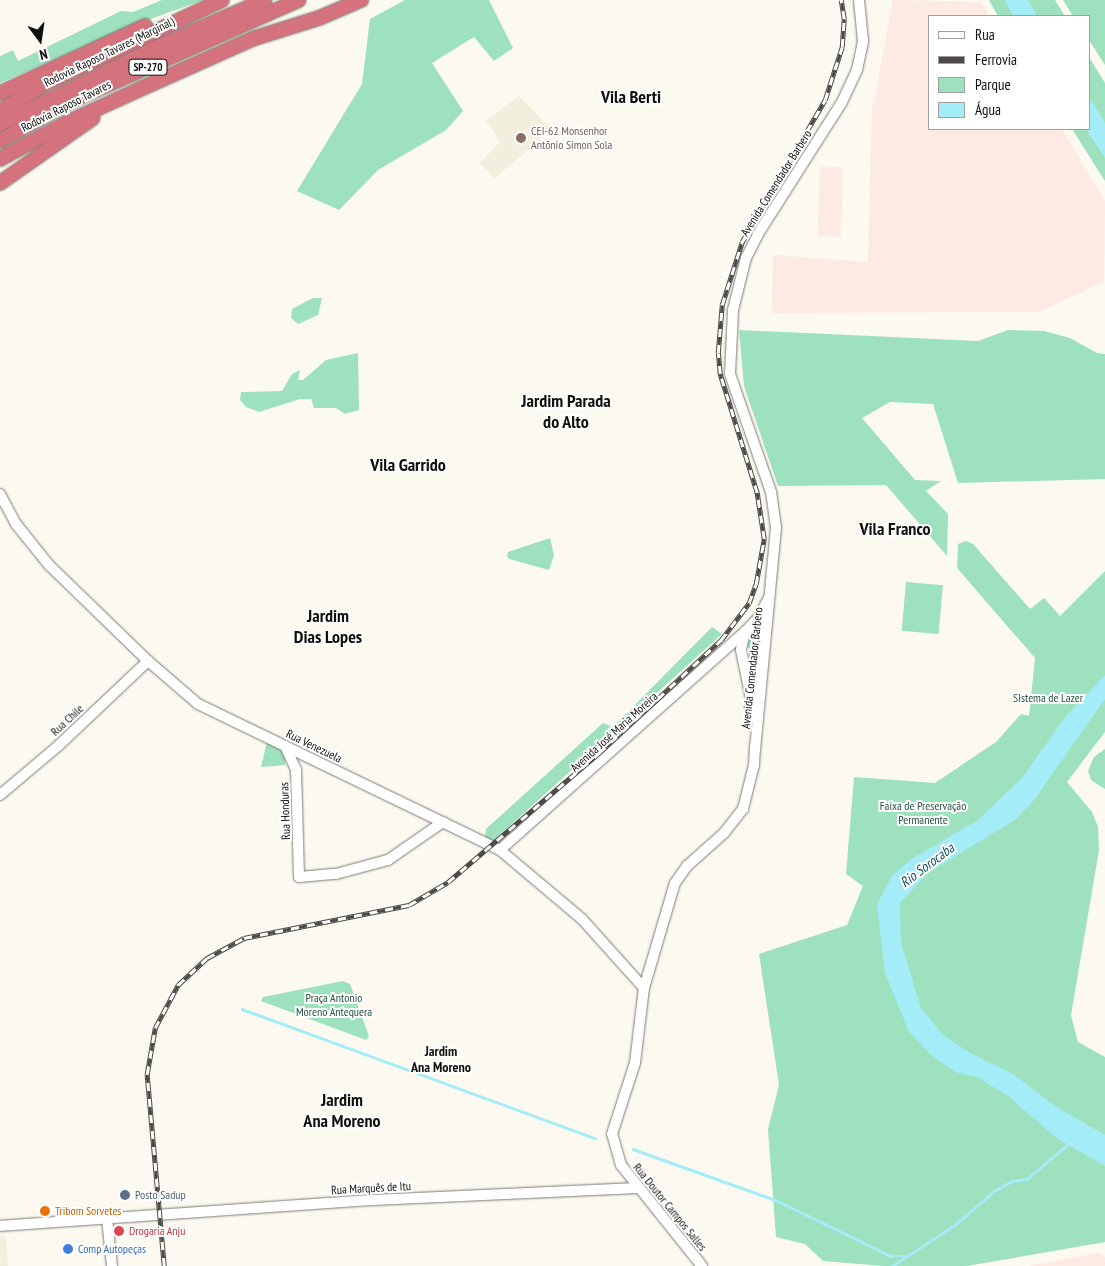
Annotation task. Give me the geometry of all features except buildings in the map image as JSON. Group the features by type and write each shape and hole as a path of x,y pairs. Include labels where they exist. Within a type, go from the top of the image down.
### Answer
{"highway":[{"path":"0,93 122,34 220,0"},
{"name":"Rodovia Raposo Tavares (Marginal)","path":"0,111 45,84 220,0"},
{"name":"Rodovia Raposo Tavares","path":"0,124 151,50 265,0"},
{"name":"Rodovia Raposo Tavares","path":"0,141 71,101 299,0"},
{"name":"SP-270","path":"138,90 255,38 319,18 362,0"},
{"path":"0,159 58,127 138,90"},
{"path":"0,183 30,160 138,90"}],"main road":[{"name":"Avenida Comendador Barbero","path":"644,988 675,883 687,866 724,832 743,809 755,750 772,589 776,527 773,503 730,374 733,310 744,265 754,242 842,102 857,70 863,41 859,0"},
{"name":"Rua Venezuela","path":"0,494 16,524 50,565 148,661 198,704 500,850 582,919 644,988"},
{"name":"Avenida Comendador Barbero","path":"755,750 753,703 741,650 745,632 759,617 772,589"},
{"name":"Avenida José Maria Moreira","path":"500,850 745,632"},
{"name":"Rua Chile","path":"0,795 58,746 148,661"},
{"path":"745,668 754,674 764,669"},
{"name":"Rua Honduras","path":"285,746 296,770 299,877 336,874 388,860 443,822"},
{"name":"Rua Doutor Campos Salles","path":"644,988 634,1063 612,1134 620,1165 702,1266"},
{"name":"Rua Marquês de Itu","path":"0,1226 373,1200 638,1188"},
{"path":"107,1218 112,1266"}],"shaded area":[{"path":"893,0 980,2 989,15 928,15 928,130 1063,130 1105,201 1104,281 1040,312 772,313 773,255 868,262 872,111"},
{"name":"CEI-62 Monsenhor Antõnio Simon Sola","path":"519,96 552,130 495,178 480,163 500,142 486,121"},
{"path":"820,167 843,168 841,237 818,236"},
{"path":"0,1235 6,1237 8,1266 0,1266"},
{"path":"1098,1253 1105,1257 1105,1266 1028,1266"}],"green space":[{"path":"162,0 203,0 137,24 0,83 0,56 13,50 18,61 121,11 133,12"},
{"path":"405,0 489,0 513,48 494,61 474,37 432,63 463,111 446,130 378,170 339,210 297,191 362,84 370,19"},
{"path":"989,0 1055,0 1064,15 997,15"},
{"path":"1063,0 1105,0 1105,65 1090,42 1090,15 1072,15"},
{"path":"1090,59 1105,83 1105,181 1073,130 1090,130"},
{"path":"313,298 322,298 318,315 298,324 291,318 292,309"},
{"path":"739,330 978,341 1008,330 1044,331 1070,338 1097,353 1105,354 1105,479 958,483 933,404 890,402 862,418 915,480 941,481 926,491 948,514 947,556 886,485 778,486 744,386"},
{"path":"358,353 359,410 345,414 336,408 314,408 311,399 300,399 259,412 246,407 240,400 241,392 282,391 292,374 300,370 298,380 303,380 326,360"},
{"path":"550,538 554,555 549,570 509,559 507,556 508,552"},
{"path":"966,541 973,544 1030,609 1044,598 1060,616 1105,571 1105,732 1067,782 1092,812 1098,827 1099,850 1071,1015 1078,1042 1105,1057 1105,1242 967,1266 883,1266 823,1261 805,1244 776,1237 768,1129 779,1085 759,954 847,925 863,886 846,874 854,777 935,783 996,742 1021,714 1029,716 1035,658 957,568 958,544"},
{"path":"906,582 943,585 939,634 902,631"},
{"path":"769,605 759,670 754,671 750,669 747,636"},
{"path":"712,627 722,634 492,842 485,836 486,829 603,723 613,727"},
{"path":"267,742 285,752 285,765 261,767"},
{"path":"1105,749 1105,789 1091,780 1088,771 1094,757"},
{"name":"Praça Antonio Moreno Antequera","path":"343,981 350,984 369,1036 366,1040 261,1001 263,997"}],"water":[{"path":"1005,0 1028,0 1036,15 1012,15"},
{"path":"1090,99 1105,123 1105,158 1087,130 1090,130"},
{"name":"Rio Sorocaba","path":"1105,675 1105,699 1034,800 1015,820 928,873 900,903 901,943 921,1008 943,1035 970,1053 1013,1074 1055,1106 1105,1135 1105,1166 1058,1139 1008,1096 977,1077 955,1072 932,1056 909,1032 885,973 877,904 892,876 910,860 978,820 1022,778 1066,716"}],"waterway":[{"path":"242,1009 595,1138"},
{"path":"892,1266 956,1224 994,1191 1012,1181 1027,1179 1067,1145 1073,1145"},
{"path":"633,1149 778,1201 891,1256 904,1256"}],"railway":[{"path":"164,1266 147,1074 155,1028 178,985 207,958 244,938 409,905 448,882 599,753 721,640 749,603 756,584 764,539 757,493 720,374 718,353 722,305 742,242 825,100 842,47 844,19 841,0"}],"place":[{"name":"CEI-62 Monsenhor Antõnio Simon Sola","path":"521,138"},
{"name":"Posto Sadup","path":"125,1195"},
{"name":"Tribom Sorvetes","path":"45,1211"},
{"name":"Drogaria Anju","path":"119,1231"},
{"name":"Comp Autopeças","path":"68,1249"}],"district":[{"name":"Vila Berti","path":"631,97"},
{"name":"Jardim Parada do Alto","path":"566,412"},
{"name":"Vila Garrido","path":"408,465"},
{"name":"Vila Franco","path":"895,529"},
{"name":"Jardim Dias Lopes","path":"328,628"},
{"name":"Jardim Ana Moreno","path":"441,1060"},
{"name":"Jardim Ana Moreno","path":"342,1111"}],"park label":[{"name":"SIstema de Lazer","path":"1048,698"},
{"name":"Faixa de Preservação Permanente","path":"923,813"}]}
